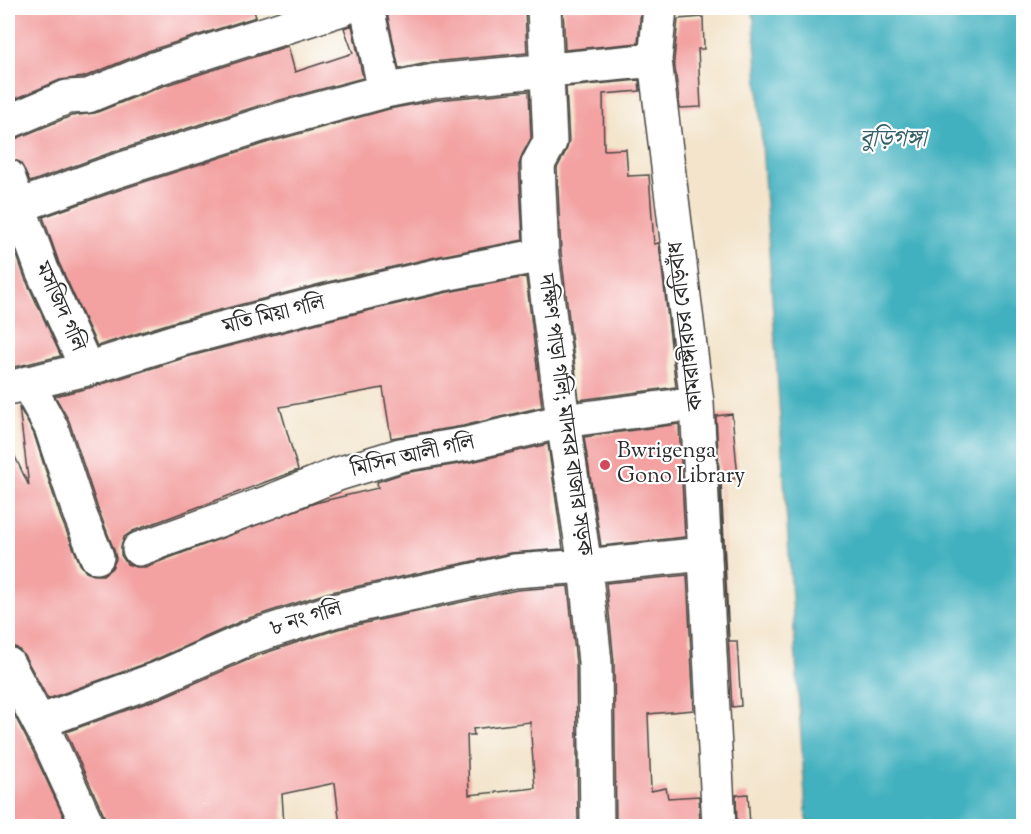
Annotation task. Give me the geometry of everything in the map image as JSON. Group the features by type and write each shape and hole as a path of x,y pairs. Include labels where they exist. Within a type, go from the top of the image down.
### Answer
{"street":[{"path":"8,123 67,97 88,96 154,69 345,8"},
{"path":"367,8 385,91"},
{"name":"দক্ষিণ পাড়া গলি; মাদবর বাজার সড়ক","path":"544,8 550,142 538,164 542,255 563,421 585,566 595,662 597,826"},
{"name":"কামরাঙ্গীরচর বেড়িবাঁধ","path":"660,8 655,60 697,403 719,826"},
{"path":"13,191 116,171 264,124 385,91 434,81 655,60"},
{"name":"মসজিদ গলি","path":"13,191 42,270 87,369"},
{"name":"মতি মিয়া গলি","path":"17,385 87,369 182,339 333,300 444,274 542,255"},
{"path":"17,385 51,428 79,512 97,557"},
{"name":"মিসিন আলী গলি","path":"139,549 269,502 338,474 400,455 467,444 563,421 697,403"},
{"name":"৮ নং গলি","path":"25,712 157,679 252,637 333,611 514,571 705,554"},
{"path":"8,664 25,712 88,826"}],"water":[{"name":"বুড়িগঙ্গা","path":"753,8 1023,8 1023,826 807,826"}],"building":[{"path":"8,8 253,8 256,17 148,51 84,77 60,80 8,102"},
{"path":"386,8 525,8 527,53 432,62 399,69"},
{"path":"563,8 641,8 638,43 565,50"},
{"path":"703,17 704,49 698,49 701,107 680,108 674,60 678,19"},
{"path":"352,25 363,78 258,106 110,153 30,182 20,162 8,158 8,140 71,116 95,113 160,87 288,46 295,72 353,53 344,28"},
{"path":"639,80 640,91 603,94 604,150 626,149 628,176 649,175 654,244 659,243 676,387 579,400 561,253 557,168 569,142 566,87"},
{"path":"529,91 531,138 519,165 523,240 440,256 328,282 177,321 97,346 59,263 43,217 269,142 389,109 437,100"},
{"path":"8,230 25,278 61,356 14,367 8,317"},
{"path":"526,277 542,407 463,426 391,438 383,388 280,407 298,470 133,531 124,537 121,555 127,564 145,567 315,503 378,488 377,482 404,473 471,462 548,444 563,549 510,553 327,593 246,619 150,662 48,699 24,655 17,648 8,645 8,442 29,486 19,407 34,434 61,518 80,564 86,572 103,575 112,568 116,559 114,550 69,421 55,396 93,387 187,357 337,318 448,292"},
{"path":"732,414 738,478 721,480 729,641 737,641 741,706 732,707 716,416"},
{"path":"679,424 685,537 601,546 584,437"},
{"path":"687,575 694,710 648,714 651,791 666,788 668,798 699,796 700,826 616,826 614,662 606,583"},
{"path":"568,586 576,663 578,826 340,826 335,783 282,794 284,826 107,826 66,732 163,697 259,655 338,629 517,590","holes":["530,722 535,788 469,795 467,735 474,735 473,729"]},
{"path":"8,703 33,751 68,826 8,826"},
{"path":"748,794 750,826 737,826 736,795"}],"place":[{"name":"Bwrigenga Gono Library","path":"605,465"}]}
